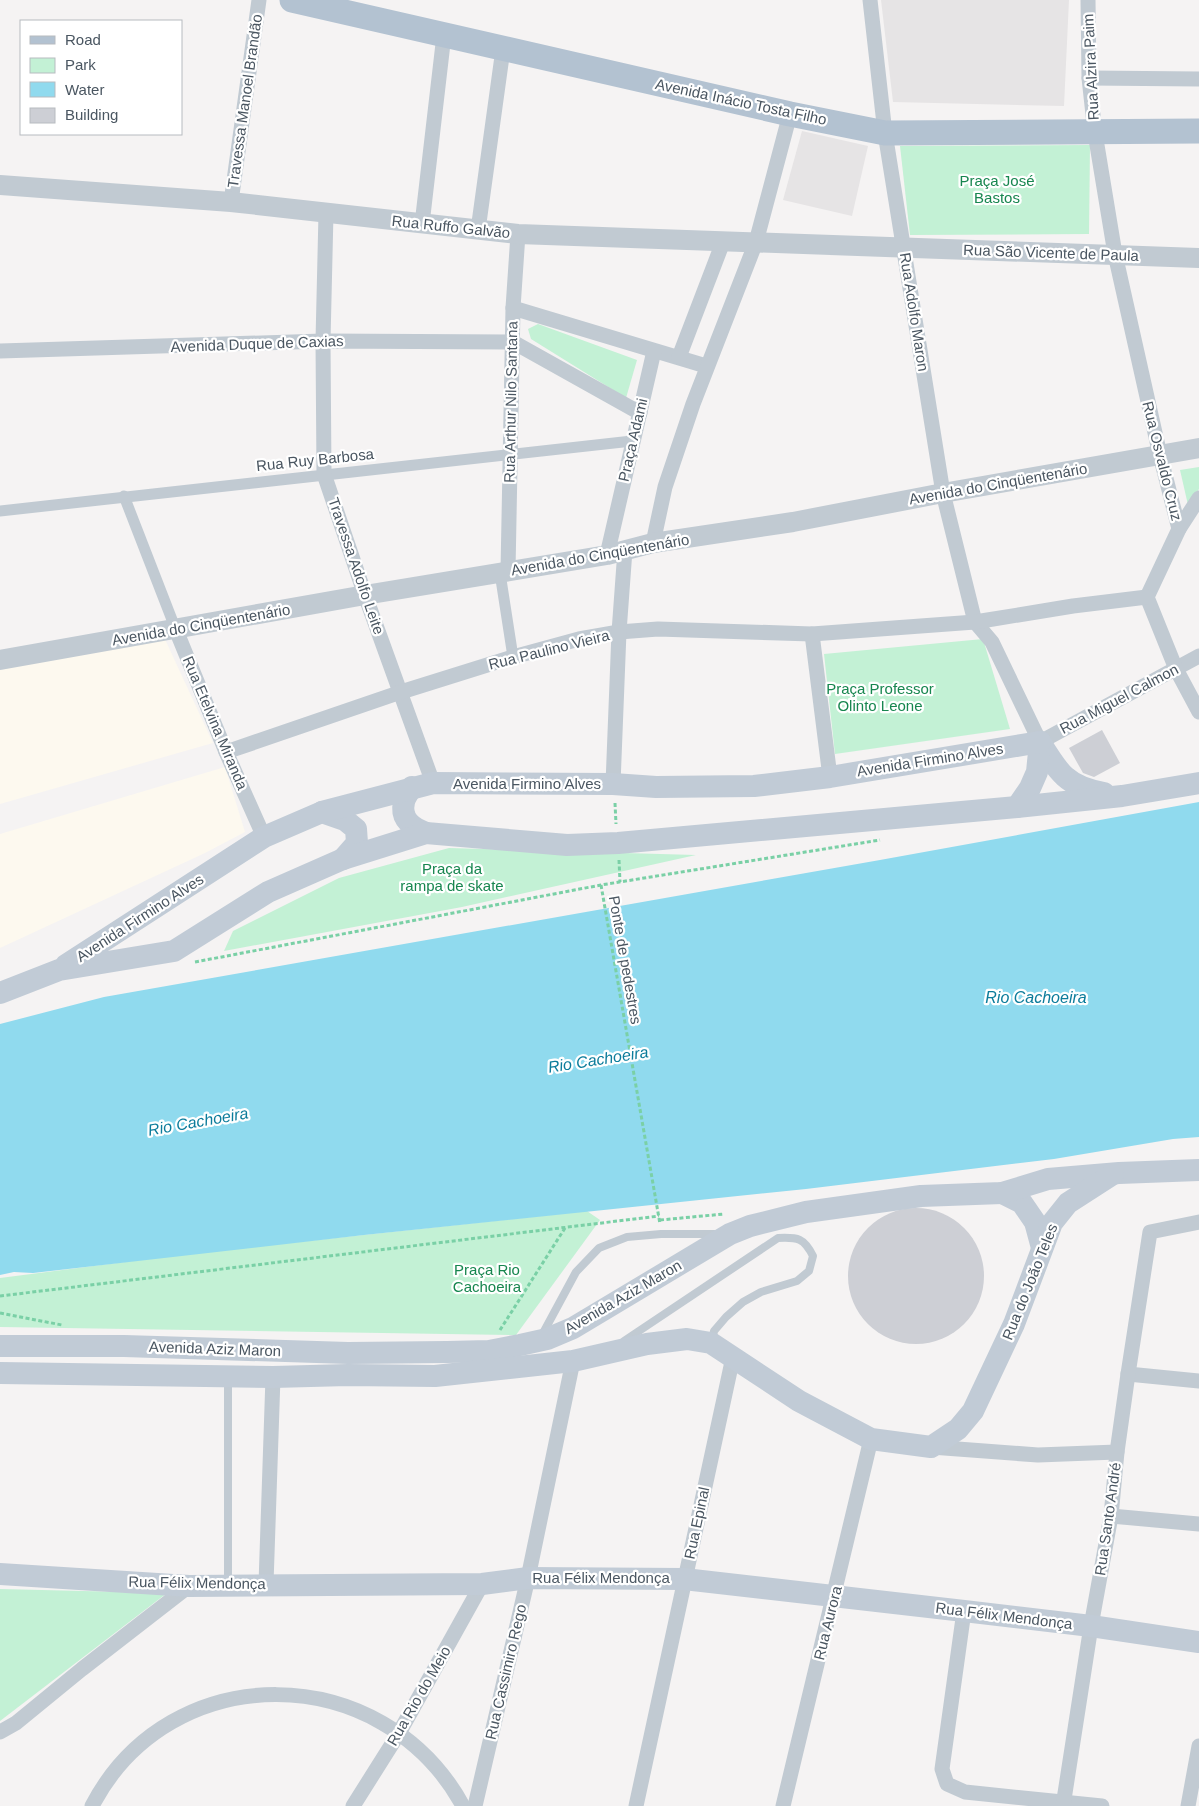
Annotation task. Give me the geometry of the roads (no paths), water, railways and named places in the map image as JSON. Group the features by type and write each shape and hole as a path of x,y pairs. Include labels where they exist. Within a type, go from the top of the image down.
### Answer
{"main road":[{"name":"Avenida Inácio Tosta Filho","path":"292,0 790,114 885,133 1199,131"},
{"name":"Avenida Firmino Alves","path":"0,993 59,970 264,837 322,812 422,785 614,784 656,787 754,786 830,777 1040,742"},
{"path":"1040,742 1052,763 1068,781 1086,790 1122,796"},
{"path":"1017,807 1030,788 1037,772 1040,742"},
{"name":"Avenida Firmino Alves","path":"59,970 174,951 268,892 343,859 426,833 567,845 681,838 1122,796 1199,783"},
{"path":"422,785 404,803 404,815 411,827 426,833"},
{"path":"322,812 345,820 356,829 357,843 343,859"},
{"name":"Rua do João Teles","path":"931,1447 958,1429 973,1411 1014,1324 1052,1223 1068,1203 1114,1174 1199,1170"},
{"name":"Avenida Aziz Maron","path":"0,1346 124,1346 358,1353 489,1351 538,1341 572,1328 730,1234 750,1226 806,1212 921,1196 1002,1193 1048,1179 1114,1174"},
{"path":"1002,1193 1022,1203 1035,1222 1042,1248"},
{"name":"Avenida Aziz Maron","path":"0,1373 228,1377 435,1376 574,1361 608,1352 687,1339 711,1343 798,1400 871,1440"},
{"path":"871,1440 931,1447"},
{"name":"Rua Félix Mendonça","path":"0,1574 189,1586 482,1584 528,1578 684,1579 964,1610 1199,1642"}],"street":[{"name":"Travessa Manoel Brandão","path":"231,202 260,0"},
{"name":"Rua Adolfo Maron","path":"870,0 885,133 943,492 975,622"},
{"name":"Rua Alzira Paim","path":"1088,0 1089,78 1095,133"},
{"path":"422,224 444,35"},
{"path":"478,230 503,49"},
{"path":"1089,78 1199,79"},
{"path":"652,544 666,487 706,366 756,242 790,114"},
{"path":"1095,133 1115,254"},
{"name":"Rua Ruffo Galvão","path":"0,185 231,202 518,234 904,248"},
{"name":"Travessa Adolfo Leite","path":"326,213 323,341 324,474 365,596 401,692 422,785"},
{"name":"Rua Arthur Nilo Santana","path":"513,657 504,572 510,456 513,308 518,234"},
{"path":"679,357 723,242"},
{"name":"Rua São Vicente de Paula","path":"904,248 1199,258"},
{"name":"Rua Osvaldo Cruz","path":"1115,254 1160,455 1179,529 1147,597"},
{"path":"513,308 706,366"},
{"name":"Avenida Duque de Caxias","path":"0,351 323,341 513,342"},
{"path":"513,342 640,413"},
{"name":"Praça Adami","path":"614,784 619,632 616,552 632,441 654,350"},
{"name":"Rua Ruy Barbosa","path":"0,511 632,441"},
{"name":"Avenida do Cinqüentenário","path":"0,660 504,572 652,544 793,522 943,492 1199,448"},
{"name":"Rua Etelvina Miranda","path":"124,496 226,752 264,837"},
{"path":"1179,529 1199,498"},
{"path":"1147,597 1176,669 1199,712"},
{"name":"Rua Paulino Vieira","path":"226,752 401,692 513,657 579,639 619,632 658,629 812,634 975,622 1073,606 1147,597"},
{"path":"975,622 992,642 1040,742"},
{"path":"812,634 830,777"},
{"name":"Rua Miguel Calmon","path":"1040,742 1199,656"},
{"name":"Rua Santo André","path":"1064,1804 1091,1626 1111,1516 1117,1452 1150,1232 1199,1222"},
{"name":"Rua Epinal","path":"636,1806 733,1357"},
{"name":"Rua Cassimiro Rego","path":"475,1806 528,1578 574,1361"},
{"path":"1128,1374 1199,1381"},
{"path":"266,1584 273,1377"},
{"name":"Rua Aurora","path":"782,1806 871,1440"},
{"path":"931,1447 1038,1455 1117,1452"},
{"path":"1111,1516 1199,1524"},
{"name":"Rua Rio do Meio","path":"353,1806 398,1732 482,1584"},
{"path":"0,1732 16,1722 189,1586"},
{"path":"964,1610 942,1769 947,1784 965,1792 1064,1804 1102,1806"},
{"path":"92,1806 102,1786 133,1750 172,1721 216,1703 263,1694 310,1696 356,1710 398,1732 428,1758 453,1788 463,1806"},
{"path":"1188,1806 1199,1746"}],"lane":[{"path":"538,1341 576,1272 599,1248 628,1237 661,1234 730,1234"},
{"path":"608,1352 778,1238 794,1237 807,1244 814,1256 809,1271 797,1281 761,1292 743,1302 714,1331 711,1343"},
{"path":"228,1377 228,1585"}],"water":[{"name":"Rio Cachoeira","path":"1199,802 1199,1137 1173,1139 1054,1159 806,1189 364,1235 33,1273 14,1272 0,1275 0,1024 104,997"}],"park label":[{"name":"Praça José Bastos","path":"997,190"},
{"name":"Praça Professor Olinto Leone","path":"880,698"},
{"name":"Praça da rampa de skate","path":"452,878"},
{"name":"Praça Rio Cachoeira","path":"487,1278"}]}
